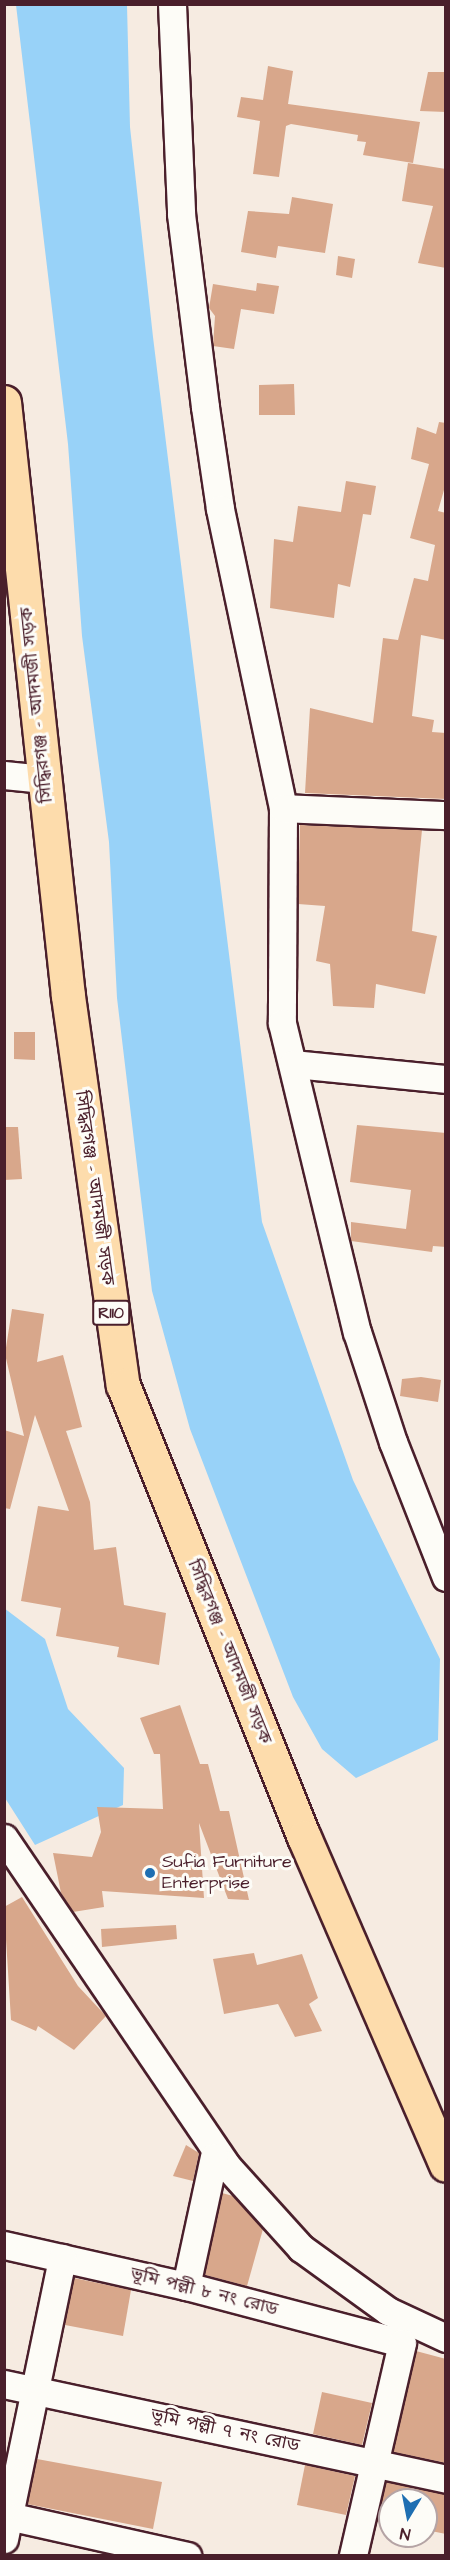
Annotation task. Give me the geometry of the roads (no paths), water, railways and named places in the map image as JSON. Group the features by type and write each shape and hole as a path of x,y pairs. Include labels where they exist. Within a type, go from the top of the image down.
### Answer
{"main road":[{"name":"সিদ্ধিরগঞ্জ - আদমজী সড়ক","path":"4,402 68,996 123,1385 249,1727 446,2165"}],"street":[{"path":"172,4 181,214 205,407 220,509 283,808 280,985 293,1064 357,1332 393,1442 446,1577"},
{"path":"4,776 44,779"},
{"path":"283,808 446,815"},
{"path":"293,1064 446,1079"},
{"path":"9,1853 226,2165 301,2248 388,2311 446,2338"},
{"path":"186,2286 214,2157"},
{"name":"ভূমি পল্লী ৮ নং রোড","path":"4,2246 186,2286 402,2343 375,2464"},
{"path":"62,2258 6,2523 187,2556"},
{"name":"ভূমি পল্লী ৭ নং রোড","path":"4,2384 446,2479"},
{"path":"353,2556 375,2464"}],"water":[{"path":"16,5 127,5 130,127 153,337 262,1222 353,1480 440,1659 438,1740 356,1778 322,1749 293,1697 190,1429 152,1291 117,998 109,842 82,636 68,444"},
{"path":"4,1608 45,1639 68,1709 124,1768 123,1805 35,1845 5,1798"}],"place":[{"name":"Sufia Furniture Enterprise","path":"150,1873"}]}
